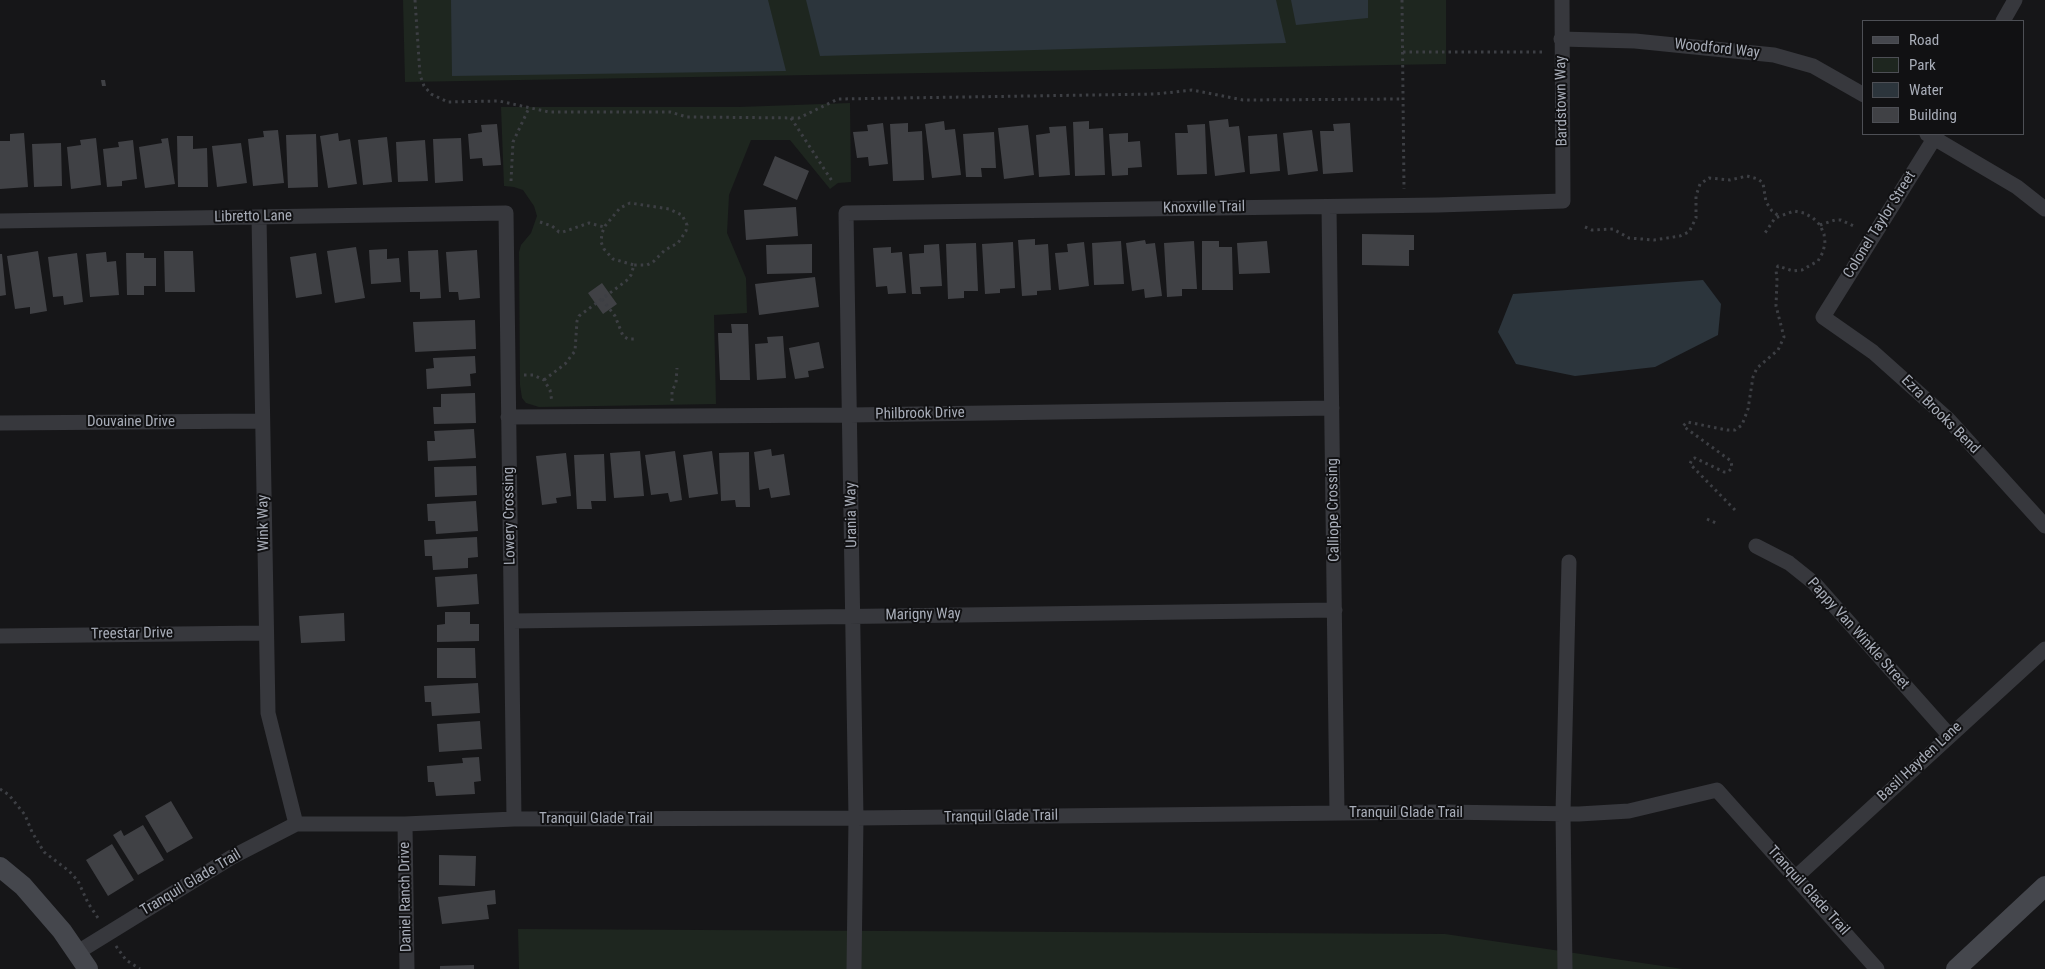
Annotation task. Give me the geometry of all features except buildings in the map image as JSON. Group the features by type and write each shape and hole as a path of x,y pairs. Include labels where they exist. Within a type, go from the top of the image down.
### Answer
{"main road":[{"path":"0,867 23,886 62,931 83,961"},
{"path":"1956,969 2045,886"}],"street":[{"name":"Bardstown Way","path":"1562,0 1563,201"},
{"path":"2004,20 2016,0"},
{"name":"Woodford Way","path":"1562,39 1635,41 1774,55 1813,66 1862,94"},
{"path":"1933,135 2017,187 2045,209"},
{"name":"Colonel Taylor Street","path":"1823,317 1933,135"},
{"name":"Knoxville Trail","path":"846,212 1329,207 1563,201"},
{"name":"Calliope Crossing","path":"1329,207 1337,813"},
{"name":"Libretto Lane","path":"0,221 506,212"},
{"name":"Lowery Crossing","path":"506,212 514,819"},
{"name":"Urania Way","path":"846,212 856,818 854,969"},
{"name":"Wink Way","path":"259,217 265,633 268,713 296,824"},
{"name":"Ezra Brooks Bend","path":"1823,317 1873,352 1948,419 2045,526"},
{"name":"Philbrook Drive","path":"508,417 850,415 1332,408"},
{"name":"Douvaine Drive","path":"0,423 262,421"},
{"name":"Pappy Van Winkle Street","path":"1756,546 1789,563 1814,583 1949,735"},
{"path":"1565,969 1563,813 1569,562"},
{"name":"Marigny Way","path":"512,621 1335,610"},
{"name":"Treestar Drive","path":"0,636 265,633"},
{"name":"Basil Hayden Lane","path":"1796,876 2045,649"},
{"name":"Tranquil Glade Trail","path":"83,961 232,857 296,824 405,824 514,819 1563,813 1629,811 1717,790 1796,876 1877,969"},
{"name":"Daniel Ranch Drive","path":"405,824 407,969"}],"path":[{"path":"415,0 420,75 424,86 430,94 448,102 499,101 549,112 670,112 687,117 799,118 838,99 1146,94 1192,90 1243,100 1404,99"},
{"path":"1402,0 1404,189"},
{"path":"1403,52 1544,52"},
{"path":"511,181 513,142 529,108"},
{"path":"790,118 832,181"},
{"path":"1585,227 1592,230 1612,229 1630,238 1654,240 1680,236 1689,232 1696,218 1696,196 1700,184 1709,178 1730,180 1746,176 1758,178 1763,183 1766,202 1772,211 1779,216"},
{"path":"630,203 670,209 682,215 687,225 686,231 678,243 665,250 653,262 647,265 634,265 608,255 602,242 604,227 620,208 630,203"},
{"path":"1735,510 1690,464 1692,459 1695,458 1724,472 1728,472 1732,468 1731,462 1686,430 1683,424 1687,422 1728,430 1740,428 1746,417 1753,377 1757,368 1782,345 1784,337 1784,327 1776,306 1778,280 1776,270 1778,266 1793,271 1802,270 1818,261 1823,252 1824,234 1820,225 1804,213 1794,211 1779,216 1768,226 1765,233"},
{"path":"1820,225 1835,220 1842,220 1856,227"},
{"path":"540,222 552,226 559,232 569,231 589,223 604,227"},
{"path":"544,380 571,358 575,351 579,316 626,282 631,275 634,265"},
{"path":"602,299 614,316 623,336 628,339 634,339"},
{"path":"672,401 677,368"},
{"path":"524,375 533,375 544,380 550,390 552,402"},
{"path":"1707,519 1718,524"},
{"path":"0,789 9,795 25,815 44,852 69,871 78,881 88,903 102,924"},
{"path":"116,946 126,960 140,969"}],"green space":[{"path":"403,0 1446,0 1446,64 405,82"},
{"path":"850,103 851,182 838,183 830,189 790,140 751,140 729,195 727,233 746,278 747,313 714,315 716,404 539,407 526,403 522,398 520,385 519,252 521,245 531,233 537,216 534,206 523,190 504,186 501,107 739,107"},
{"path":"518,929 1445,934 1683,969 519,969"}],"water":[{"path":"451,0 768,0 786,71 452,76"},
{"path":"806,0 1276,0 1286,43 820,56"},
{"path":"1291,0 1368,0 1368,18 1296,25"},
{"path":"1703,280 1721,304 1718,335 1655,367 1575,376 1516,364 1498,332 1513,294"}]}
